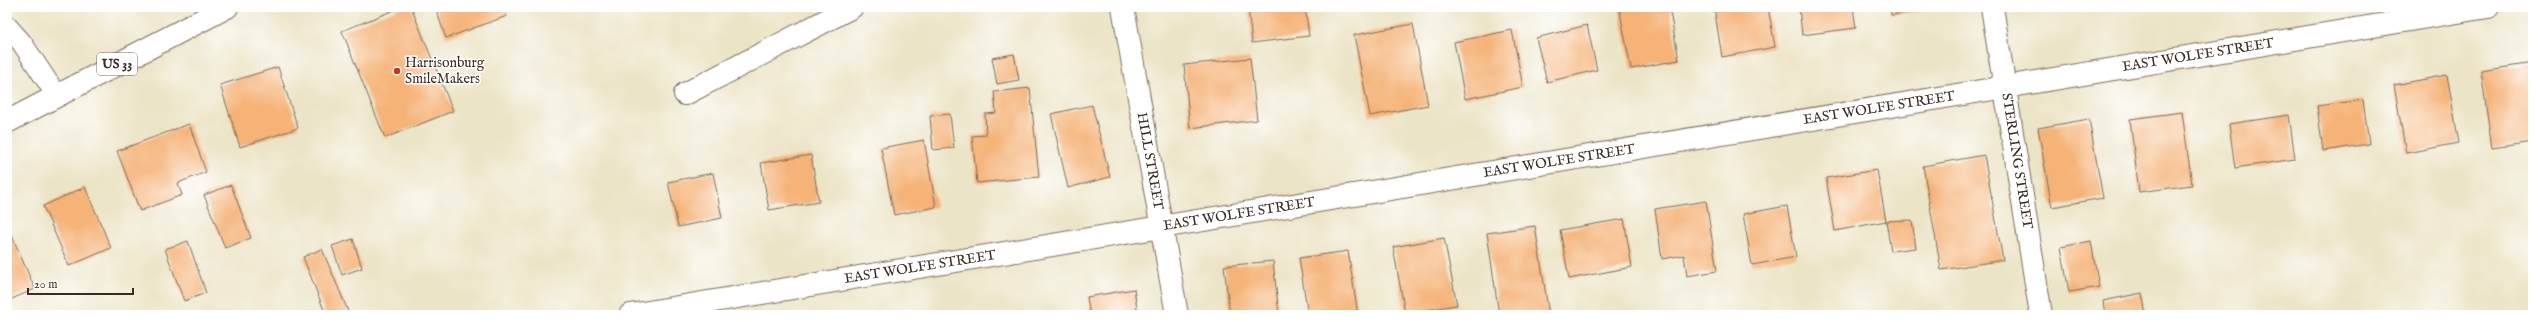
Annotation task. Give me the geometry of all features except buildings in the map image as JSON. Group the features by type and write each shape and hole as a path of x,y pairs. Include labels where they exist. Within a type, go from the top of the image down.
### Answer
{"street":[{"name":"US 33","path":"7,122 227,7"},
{"path":"685,94 852,7"},
{"name":"HILL STREET","path":"1122,7 1177,315"},
{"name":"STERLING STREET","path":"1992,7 2041,315"},
{"name":"EAST WOLFE STREET","path":"630,315 2488,7"}],"lane":[{"path":"8,28 22,43 58,96"}],"place":[{"name":"Harrisonburg SmileMakers","path":"397,71"}]}
